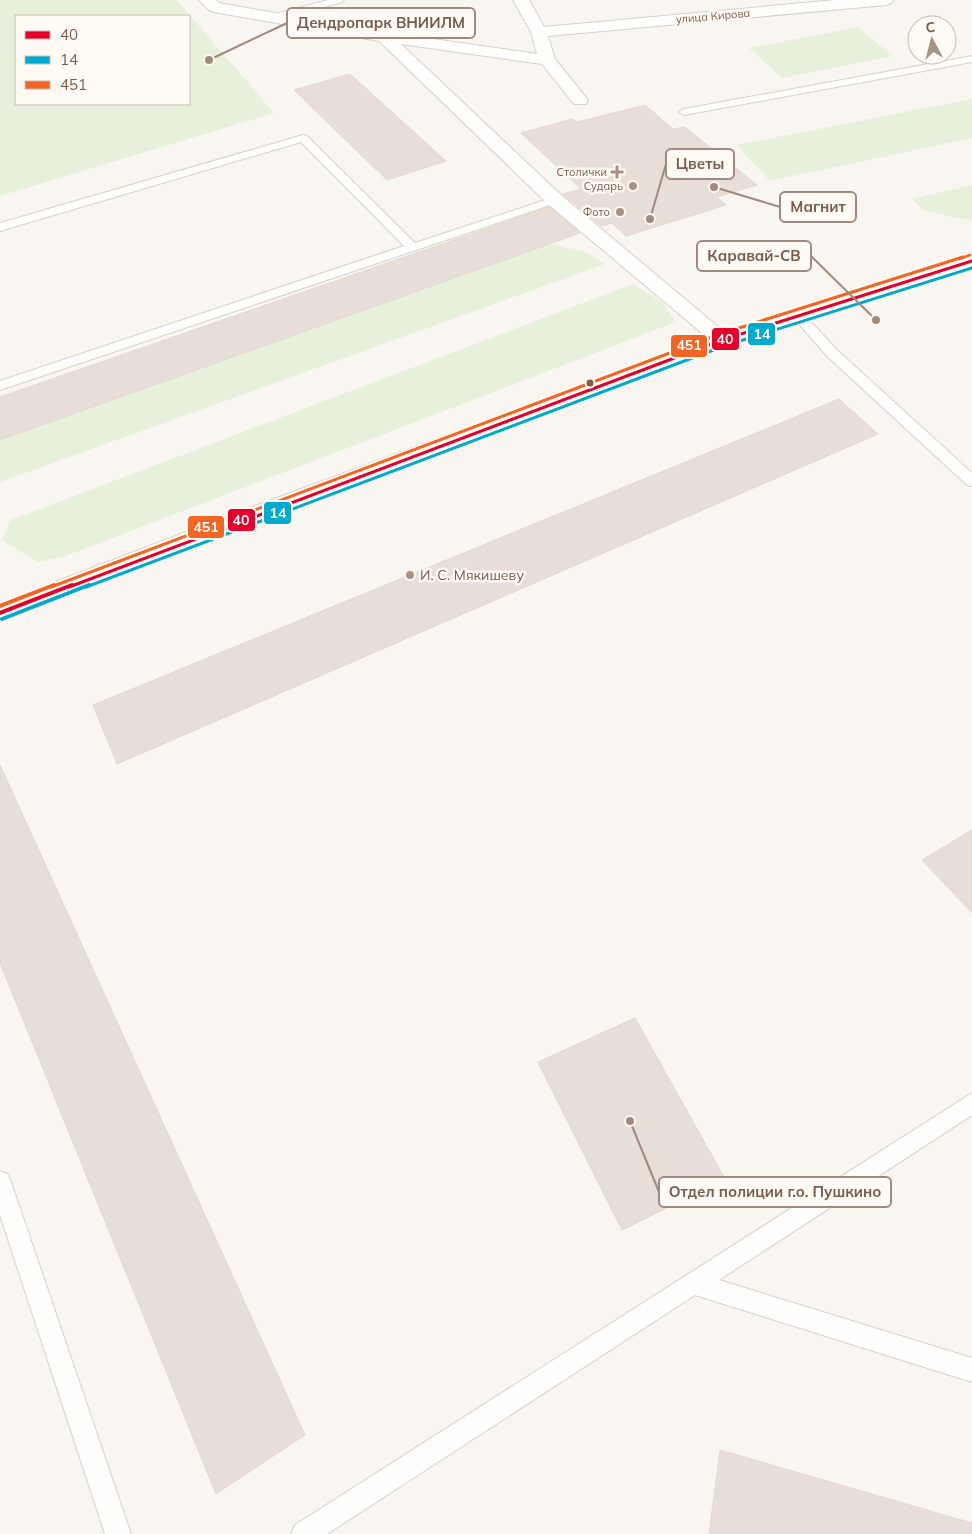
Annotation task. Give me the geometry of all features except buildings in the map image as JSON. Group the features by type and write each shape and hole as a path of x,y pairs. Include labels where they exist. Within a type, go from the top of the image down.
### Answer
{"street":[{"path":"207,0 214,7 384,37 547,60"},
{"path":"521,0 539,32 547,60 580,100"},
{"name":"улица Кирова","path":"539,32 886,0"},
{"path":"384,37 555,200 722,340"},
{"path":"0,613 228,524 722,340 797,314 972,260"}],"lane":[{"path":"275,17 339,0"},
{"path":"684,112 972,59"},
{"path":"0,227 303,138 412,248"},
{"path":"0,386 555,200"},
{"path":"797,314 832,353 972,481"},
{"path":"304,1534 972,1103"},
{"path":"0,1182 118,1534"},
{"path":"693,1283 972,1370"}],"green space":[{"path":"0,0 177,0 190,15 15,15 15,105 190,105 190,15 274,113 0,196"},
{"path":"858,27 893,56 782,78 749,48"},
{"path":"972,99 972,138 770,181 736,145"},
{"path":"972,185 972,221 925,211 912,199"},
{"path":"549,244 584,251 605,264 0,482 0,440"},
{"path":"633,284 662,302 676,322 63,557 38,562 2,540 11,520"}],"transit line":[{"name":"451","path":"0,606 226,519 720,334 970,255"},
{"name":"40","path":"0,613 228,525 722,340 972,261"},
{"name":"14","path":"2,619 230,531 724,346 972,268"}],"place":[{"name":"Дендропарк ВНИИЛМ","path":"209,60"},
{"name":"Столички","path":"617,172"},
{"name":"Сударь","path":"633,186"},
{"name":"Магнит","path":"714,187"},
{"name":"Фото","path":"620,212"},
{"name":"Цветы","path":"650,219"},
{"name":"Каравай-СВ","path":"876,320"},
{"name":"И. С. Мякишеву","path":"410,575"},
{"name":"Отдел полиции г.о. Пушкино","path":"630,1121"}]}
